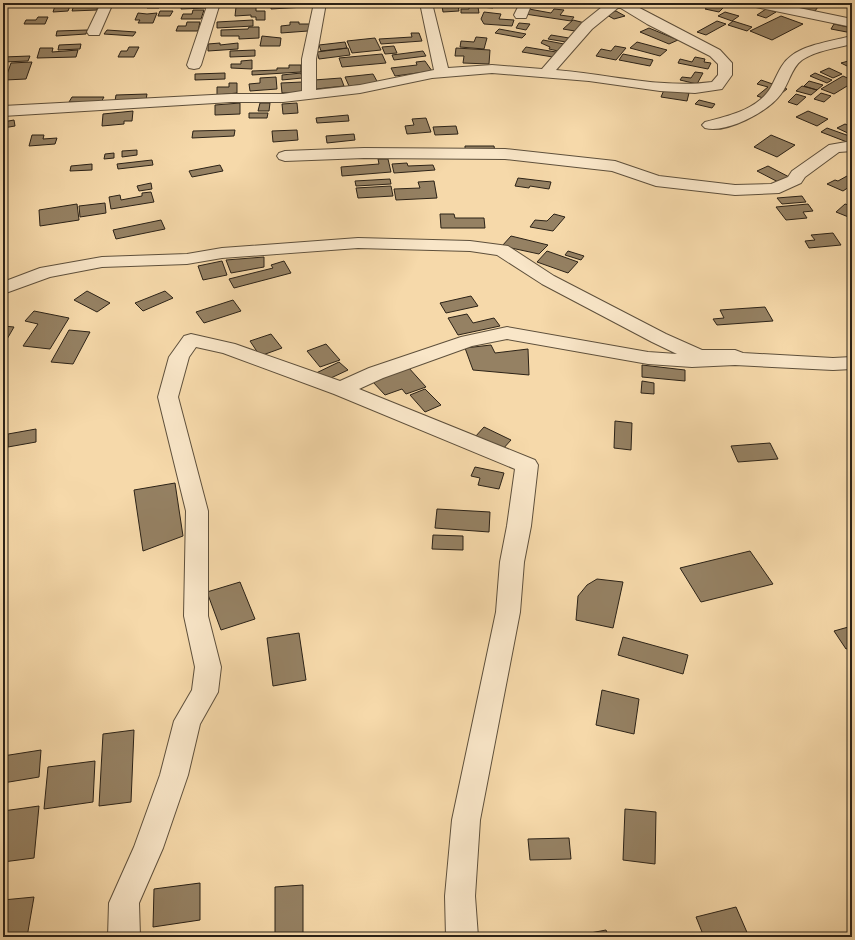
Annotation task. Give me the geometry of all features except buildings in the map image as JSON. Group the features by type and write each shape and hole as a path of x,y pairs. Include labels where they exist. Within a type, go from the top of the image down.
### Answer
{"street":[{"path":"94,32 107,3"},
{"path":"194,65 214,3"},
{"path":"309,95 309,59 320,3"},
{"path":"426,3 442,73"},
{"path":"545,74 594,19 607,8 616,3"},
{"path":"3,111 231,98 283,98 360,89 432,74 492,69 634,82 660,87 695,89 717,86 725,75 725,63 715,53 652,21 621,3"},
{"path":"756,3 852,23"},
{"path":"710,125 742,116 758,108 775,92 785,71 797,57 852,40"},
{"path":"285,156 364,153 505,154 615,166 656,181 735,190 773,189 782,186 795,180 798,174 835,148 852,146"},
{"path":"3,288 46,272 102,262 187,259 288,247 358,243 470,246 502,250 548,280 659,338 699,356 735,356 734,359"},
{"path":"341,389 376,373 468,340 507,333 648,358 692,361 734,359 833,364 852,363"},
{"path":"124,937 124,903 148,848 174,775 188,721 205,692 208,667 196,616 197,511 168,397 179,357 192,340 228,348 341,389 526,465 519,526 512,562 508,612 466,820 460,896 462,937"}]}
